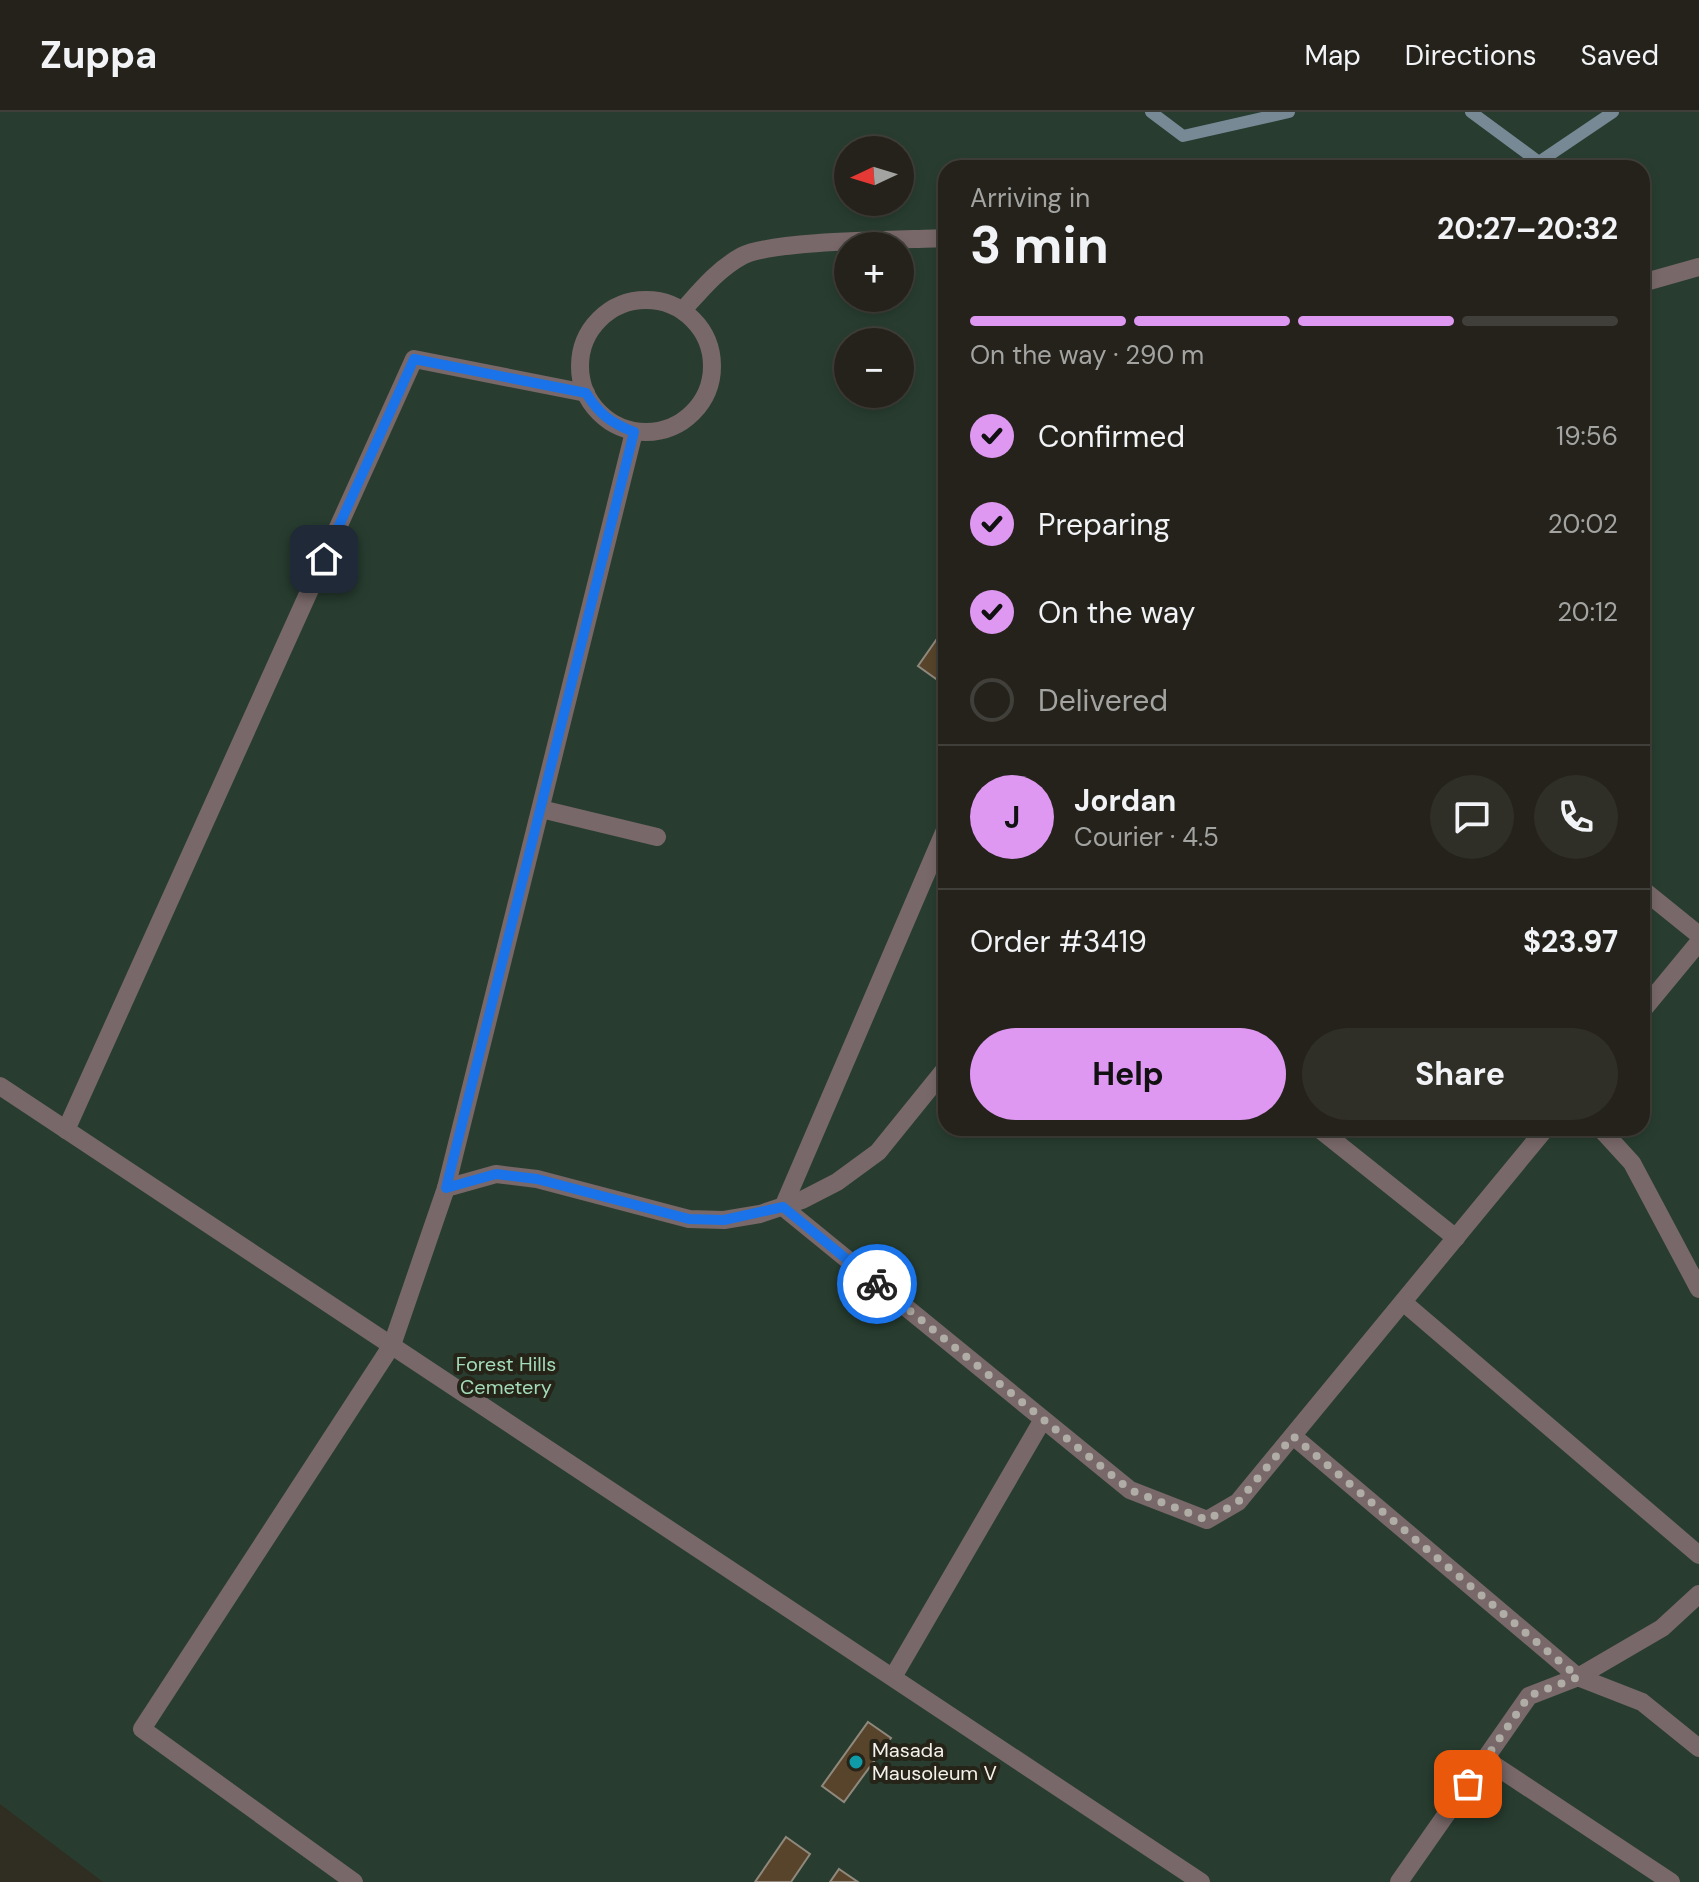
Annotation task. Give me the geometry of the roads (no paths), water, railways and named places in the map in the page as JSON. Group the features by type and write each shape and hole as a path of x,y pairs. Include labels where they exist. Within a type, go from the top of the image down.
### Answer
{"lane":[{"path":"683,310 720,270 746,254 800,247 938,238"},
{"path":"1650,281 1699,267"},
{"path":"642,299 664,301 683,310 700,325 710,346 713,368 708,391 696,410 679,424 657,432 634,432 614,424 597,411 586,393 580,373 581,351 589,331 603,315 622,303 642,299"},
{"path":"66,1130 414,359 586,393"},
{"path":"354,1882 142,1729 392,1345 446,1188 634,432"},
{"path":"541,809 657,837"},
{"path":"783,1207 938,846"},
{"path":"1650,895 1699,935"},
{"path":"1650,1001 1699,942"},
{"path":"446,1188 496,1174 510,1175 537,1179 689,1219 724,1220 783,1207 837,1182 878,1152 938,1078"},
{"path":"0,1086 1201,1882"},
{"path":"1328,1136 1456,1238"},
{"path":"783,1207 1130,1490 1207,1520 1238,1502 1539,1136"},
{"path":"1607,1136 1632,1163 1699,1289"},
{"path":"1403,1302 1699,1555"},
{"path":"893,1677 1042,1421"},
{"path":"1293,1436 1578,1677 1642,1702 1699,1748"},
{"path":"1399,1882 1529,1696 1578,1677 1662,1628 1699,1594"},
{"path":"1485,1759 1671,1882"}],"waterway":[{"path":"1151,112 1183,136 1289,112"},
{"path":"1471,112 1536,160"},
{"path":"1542,160 1613,112"}],"place":[{"name":"Masada Mausoleum V","path":"856,1762"}],"park label":[{"name":"Forest Hills Cemetery","path":"506,1376"}]}
